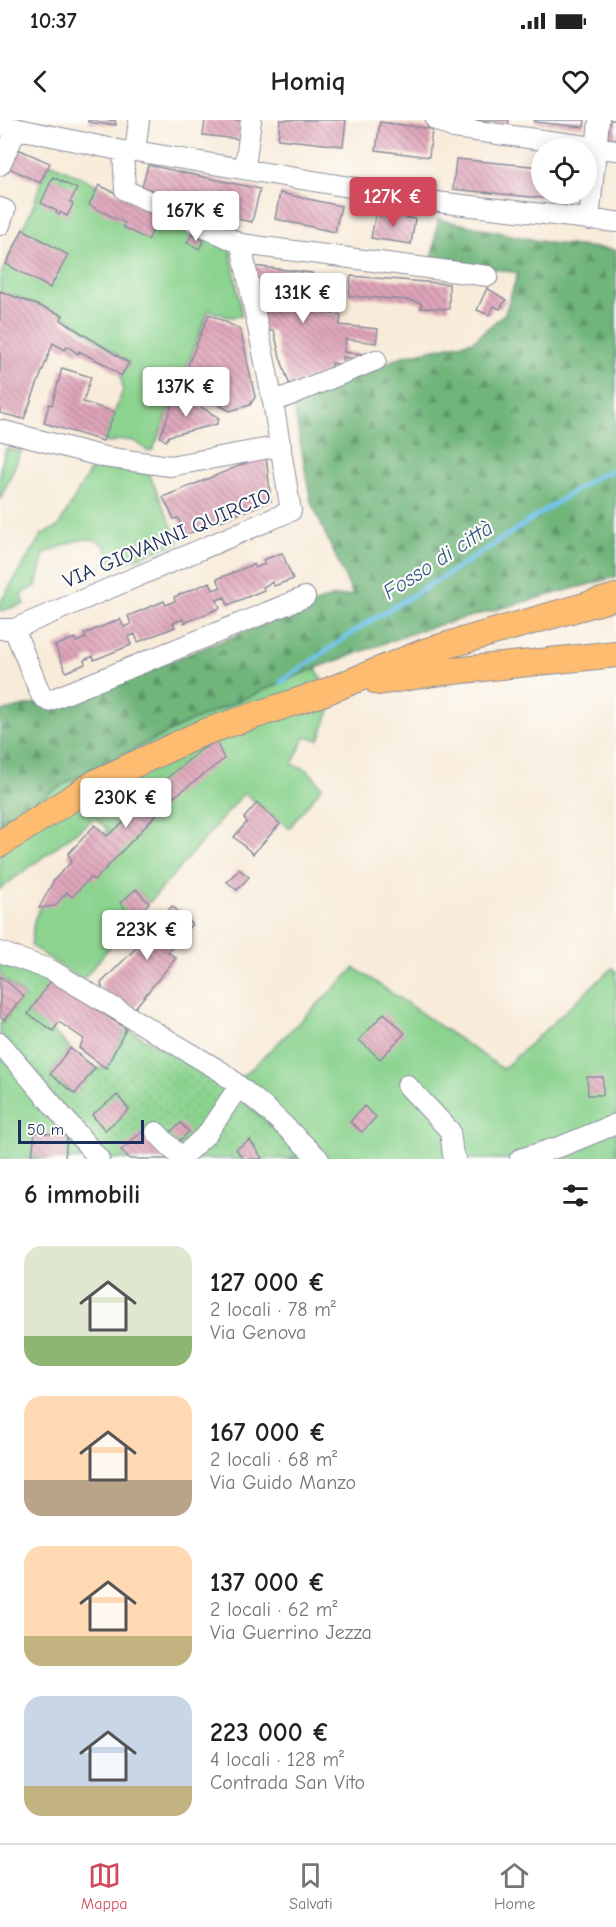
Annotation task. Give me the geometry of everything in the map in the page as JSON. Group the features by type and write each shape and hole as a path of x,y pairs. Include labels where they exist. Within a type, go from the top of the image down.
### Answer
{"main road":[{"path":"430,662 616,597"},
{"path":"0,844 108,777 202,733 325,692 616,613"},
{"path":"430,662 616,636"},
{"path":"430,662 616,654"}],"street":[{"path":"139,120 129,151 125,190 242,244 488,276"},
{"path":"244,168 251,120"},
{"path":"436,120 454,128 531,139"},
{"path":"597,139 599,120"},
{"path":"0,165 8,127 129,151 244,168 445,203 616,222"},
{"path":"597,148 616,150"},
{"path":"589,220 591,204"},
{"path":"0,208 4,210 0,225"},
{"path":"0,429 104,457 170,466 281,446 242,244"},
{"path":"273,402 376,360"},
{"name":"VIA GIOVANNI QUIRCIO","path":"7,629 291,511 281,446"},
{"path":"7,629 41,695 48,700 305,597"},
{"path":"0,952 51,970 222,1072 270,1112 319,1159"},
{"path":"0,1043 99,1159"},
{"path":"408,1085 450,1131 453,1155 456,1159"},
{"path":"156,1132 181,1158 207,1134 238,1086"},
{"path":"520,1159 562,1146 616,1124"}],"green space":[{"path":"50,163 230,247 242,316 228,317 209,310 153,450 147,451 130,440 109,443 103,441 123,390 121,376 129,363 63,315 0,291 0,276 35,202 40,183"},
{"path":"438,219 549,243 616,250 616,577 421,630 316,668 187,723 71,780 0,822 0,712 37,703 47,711 331,597 353,595 311,502 293,402 403,356 473,341 505,313 518,273 432,258"},
{"path":"6,449 21,452 0,500 0,469"},
{"path":"96,466 149,474 179,542 113,567 101,543 85,539 67,544 44,554 36,586 21,594 25,604 0,611 0,603 42,534 58,527 88,474"},
{"path":"316,668 333,702 319,740 305,737 292,764 308,770 322,787 289,828 244,793 149,903 136,889 121,903 134,918 85,977 79,978 31,946 34,921 39,909 108,830 95,818 0,889 0,822 71,780 187,723"},
{"path":"0,958 52,979 53,1031 70,1048 50,1074 74,1094 95,1068 106,1068 126,1029 191,1062 228,1086 299,1154 291,1159 107,1159 0,1034 0,1024 24,996 0,976"},
{"path":"355,968 503,1069 612,968 616,971 616,1159 291,1159 298,1155 228,1086 249,1071"},
{"path":"0,1054 90,1159 0,1159"}],"building":[{"path":"88,120 115,120 116,125 88,122"},
{"path":"205,120 241,120 239,139 203,135"},
{"path":"280,120 346,120 343,146 278,139"},
{"path":"475,120 509,120 508,126"},
{"path":"534,120 585,120 584,127 534,122"},
{"path":"607,120 616,120 616,141 605,140"},
{"path":"380,122 432,129 429,157 376,150"},
{"path":"18,149 50,163 40,183 9,168"},
{"path":"456,159 531,166 531,197 453,189"},
{"path":"148,165 260,189 252,222 207,213 207,210 178,201 179,198 153,193 153,190 142,187"},
{"path":"53,177 77,189 70,202 73,204 67,216 60,212 59,215 57,211 41,203"},
{"path":"99,185 160,215 148,240 123,227 125,223 89,205"},
{"path":"280,193 341,206 335,232 275,219"},
{"path":"376,212 415,219 411,244 371,238"},
{"path":"23,229 68,255 50,288 6,264"},
{"path":"192,234 204,240 199,249 187,243"},
{"path":"253,266 312,273 311,279 320,286 318,304 325,313 341,315 340,325 378,329 376,343 346,339 344,352 361,354 359,359 343,357 343,365 332,363 332,370 290,386 274,331 263,330"},
{"path":"351,276 449,284 449,309 421,308 421,303 409,300 349,296"},
{"path":"487,288 506,300 500,309 494,306 489,315 477,310"},
{"path":"0,291 63,315 61,320 129,363 121,376 79,351 78,354 67,346 65,350 53,343 24,419 0,413"},
{"path":"209,314 238,328 241,332 255,397 250,405 230,411 180,385"},
{"path":"62,368 91,377 83,402 115,412 103,441 44,423 49,404 52,405"},
{"path":"177,392 219,418 217,424 169,436 166,441 160,437"},
{"path":"266,455 271,501 185,535 178,518 174,519 163,497"},
{"path":"282,553 293,579 274,586 272,582 263,587 264,590 228,605 225,597 217,600 220,608 184,623 183,619 173,623 175,627 138,642 135,634 128,637 131,645 94,660 93,656 84,660 85,664 66,672 55,646 75,638 76,642 86,638 84,634 120,619 124,627 131,624 128,616 164,601 166,605 175,601 174,597 210,582 213,590 221,587 217,579 254,564 255,568 265,564 263,560"},
{"path":"216,741 224,759 170,800 95,880 90,878 72,897 67,892 55,906 39,908 54,880 72,861 68,854 95,825 107,836 123,823 156,787 202,749"},
{"path":"257,803 280,824 253,854 234,837 247,822 244,818"},
{"path":"239,869 249,877 237,890 227,882"},
{"path":"136,889 149,903 134,918 120,903"},
{"path":"172,906 192,924 168,952 176,958 134,1009 103,991 101,983 133,951"},
{"path":"0,976 24,996 4,1020 0,1017"},
{"path":"52,979 126,1029 106,1068 79,1048 84,1039 59,1022 53,1031 28,1014"},
{"path":"384,1013 405,1033 380,1059 359,1040"},
{"path":"70,1048 95,1068 75,1094 50,1074"},
{"path":"587,1077 603,1077 603,1095 588,1095"},
{"path":"117,1095 129,1110 105,1130 92,1115"},
{"path":"364,1106 376,1117 362,1132 350,1122"},
{"path":"181,1123 189,1132 177,1143 169,1133"},
{"path":"144,1130 170,1159 130,1159 121,1150"},
{"path":"35,1132 67,1136 65,1159 32,1156"},
{"path":"250,1140 262,1158 243,1159 236,1149"}],"waterway":[{"name":"Fosso di città","path":"281,682 362,626 450,573 597,476 616,469"}]}
